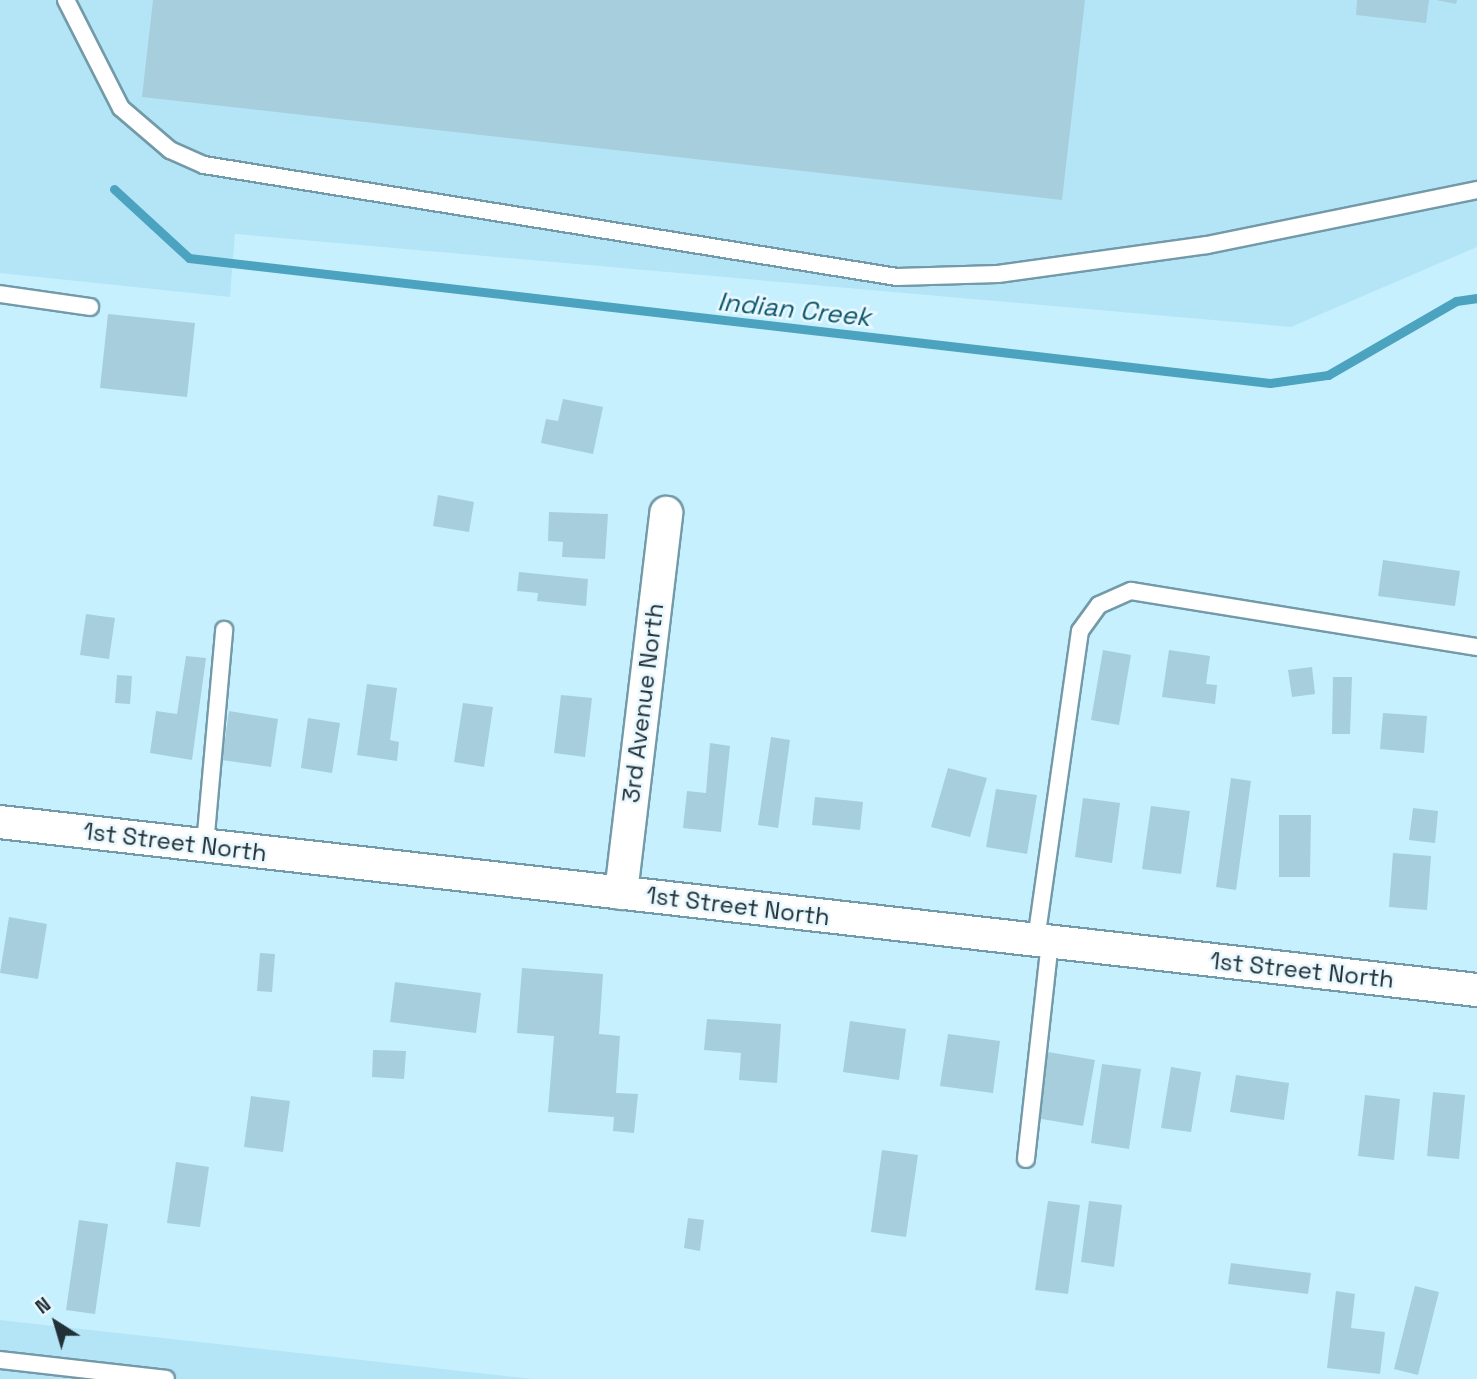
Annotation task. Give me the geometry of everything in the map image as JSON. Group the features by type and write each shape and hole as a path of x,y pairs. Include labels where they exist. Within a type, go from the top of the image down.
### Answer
{"street":[{"name":"3rd Avenue North","path":"621,892 666,513"},
{"name":"1st Street North","path":"0,822 1477,990"}],"lane":[{"path":"66,0 121,108 170,150 204,166 897,277 998,274 1207,245 1477,190"},
{"path":"0,294 90,307"},
{"path":"1026,1160 1043,941 1080,631 1099,605 1131,591 1477,647"},
{"path":"205,845 225,630"},
{"path":"0,1360 166,1379"}],"shaded area":[{"path":"0,0 1477,0 1477,247 1291,327 235,234 230,297 0,273"},
{"path":"0,1320 533,1379 0,1379"}],"building":[{"path":"153,0 1085,0 1062,200 142,97"},
{"path":"1357,0 1429,0 1426,23 1356,15"},
{"path":"1436,0 1457,0 1456,4"},
{"path":"108,314 195,323 187,397 100,388"},
{"path":"563,399 603,407 593,454 541,443 546,419 558,421"},
{"path":"438,495 474,502 469,532 433,526"},
{"path":"549,512 608,514 605,559 562,557 563,542 548,541"},
{"path":"1383,560 1460,571 1455,606 1378,596"},
{"path":"519,572 588,579 586,606 537,601 538,593 517,591"},
{"path":"86,614 115,618 109,659 80,655"},
{"path":"1103,650 1131,655 1119,725 1091,720"},
{"path":"1169,650 1210,656 1206,684 1217,685 1215,704 1162,697"},
{"path":"186,656 206,658 192,760 150,753 156,711 177,714"},
{"path":"1312,667 1315,694 1292,697 1288,670"},
{"path":"117,675 132,676 130,704 115,703"},
{"path":"1333,677 1352,677 1350,734 1332,734"},
{"path":"367,684 397,688 390,740 399,742 397,761 357,755"},
{"path":"561,695 592,698 585,757 554,753"},
{"path":"463,703 493,707 484,767 454,762"},
{"path":"229,711 278,719 271,767 222,760"},
{"path":"1383,713 1427,716 1424,753 1380,749"},
{"path":"308,718 340,723 332,773 301,768"},
{"path":"771,737 790,740 778,828 758,825"},
{"path":"710,743 730,746 721,832 683,828 687,791 706,793"},
{"path":"948,768 987,778 970,837 931,827"},
{"path":"1231,778 1251,781 1236,890 1216,887"},
{"path":"996,789 1037,795 1027,854 986,847"},
{"path":"815,797 863,802 860,830 812,825"},
{"path":"1083,798 1120,803 1112,863 1075,857"},
{"path":"1151,806 1190,811 1181,874 1142,869"},
{"path":"1413,808 1438,811 1435,843 1409,840"},
{"path":"1279,815 1311,815 1310,877 1279,877"},
{"path":"1393,853 1431,856 1427,910 1389,907"},
{"path":"9,917 47,924 38,979 0,973"},
{"path":"260,953 275,954 272,992 257,991"},
{"path":"522,968 603,974 599,1034 620,1036 616,1093 638,1094 634,1133 613,1131 614,1117 548,1112 554,1036 517,1033"},
{"path":"395,982 481,993 476,1033 390,1022"},
{"path":"707,1019 781,1024 777,1083 739,1080 741,1053 704,1050"},
{"path":"850,1021 906,1029 899,1080 843,1072"},
{"path":"948,1034 1000,1041 993,1093 940,1086"},
{"path":"373,1050 406,1051 404,1079 372,1077"},
{"path":"1048,1052 1095,1060 1083,1126 1036,1118"},
{"path":"1102,1064 1141,1069 1129,1149 1091,1143"},
{"path":"1171,1067 1201,1072 1191,1132 1161,1128"},
{"path":"1236,1075 1289,1083 1284,1120 1230,1112"},
{"path":"1433,1092 1465,1095 1459,1159 1427,1156"},
{"path":"1365,1095 1400,1099 1394,1160 1358,1156"},
{"path":"251,1096 290,1101 283,1152 244,1147"},
{"path":"882,1150 918,1155 906,1237 871,1232"},
{"path":"176,1162 209,1167 200,1227 167,1223"},
{"path":"1048,1201 1080,1205 1068,1294 1035,1290"},
{"path":"1089,1201 1122,1205 1114,1267 1081,1262"},
{"path":"688,1218 704,1220 700,1251 684,1248"},
{"path":"79,1220 108,1224 95,1314 66,1310"},
{"path":"1231,1263 1311,1273 1308,1294 1228,1284"},
{"path":"1415,1286 1439,1292 1418,1375 1394,1369"},
{"path":"1336,1291 1355,1294 1351,1328 1385,1332 1380,1374 1327,1368"}],"waterway":[{"name":"Indian Creek","path":"114,189 189,258 1270,383 1328,375 1456,301 1477,298"}]}
